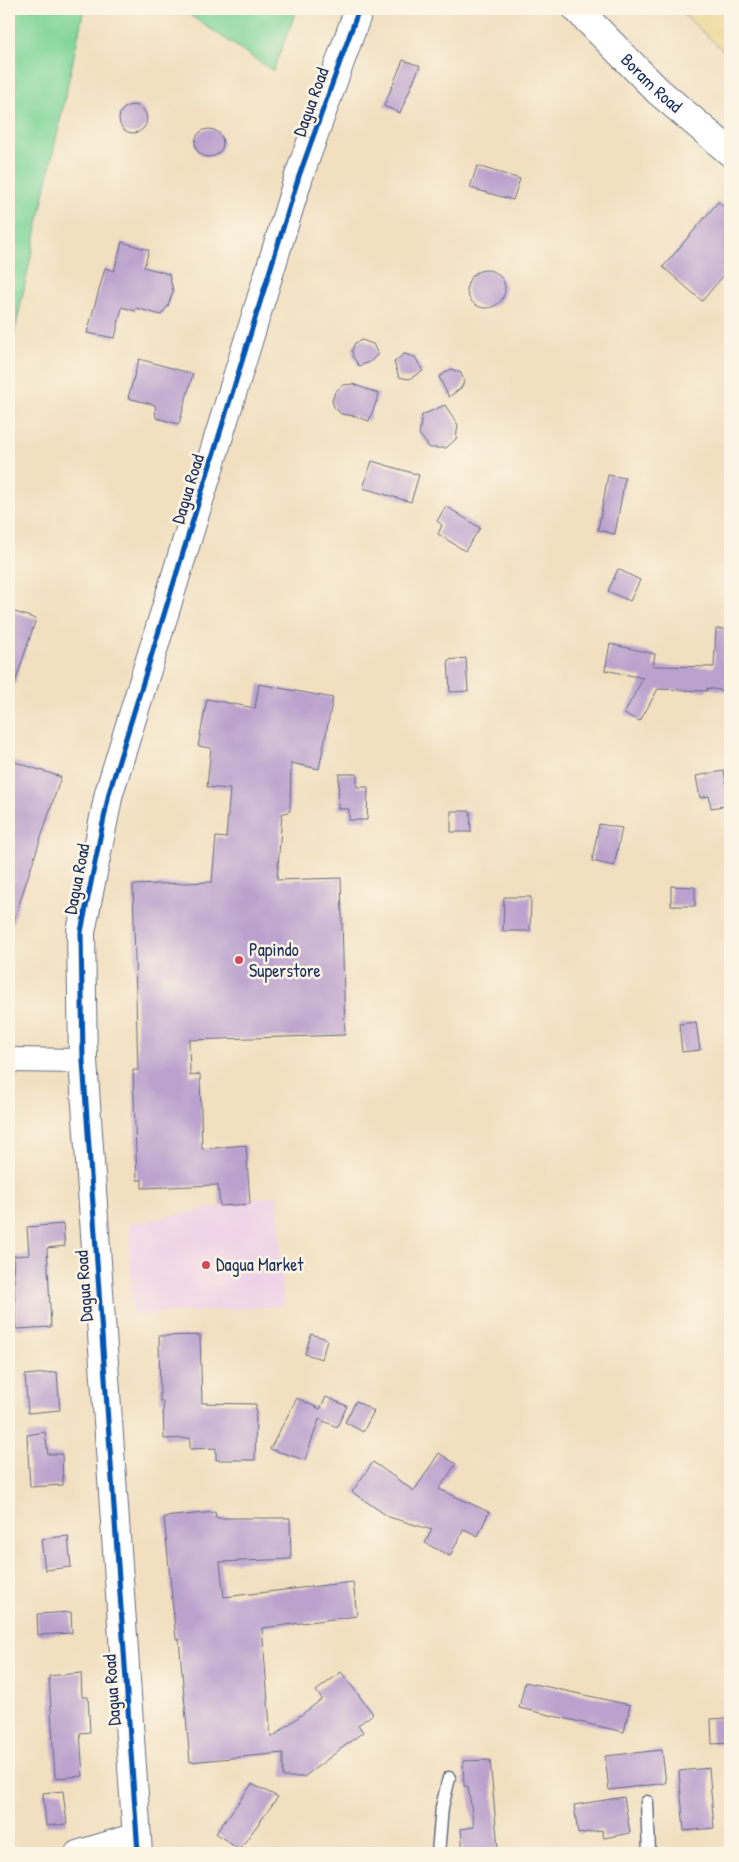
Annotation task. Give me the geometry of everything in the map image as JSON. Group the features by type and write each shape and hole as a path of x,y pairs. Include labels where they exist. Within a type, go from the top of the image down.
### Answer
{"street":[{"name":"Dagua Road","path":"137,1844 83,1061 81,932 109,792 299,176 359,9"},
{"name":"Boram Road","path":"576,9 658,91 730,152"},
{"path":"9,1060 83,1061"},
{"path":"76,1853 137,1844"}],"lane":[{"path":"438,1853 442,1807 449,1778"},
{"path":"647,1802 648,1853"}],"shaded area":[{"name":"Dagua Market","path":"278,1195 284,1306 132,1315 129,1224"}],"green space":[{"path":"9,9 84,9 9,359"},
{"path":"181,9 297,9 273,71"}],"sand":[{"path":"678,9 730,9 730,57"}],"building":[{"path":"403,60 420,66 400,113 384,106"},
{"path":"133,105 143,109 147,119 143,129 133,133 123,129 119,119 123,109"},
{"path":"209,129 219,133 223,143 219,153 209,157 199,153 195,143 199,133"},
{"path":"477,166 520,179 513,200 470,188"},
{"path":"718,202 730,212 730,268 702,301 663,267"},
{"path":"122,242 149,250 144,267 169,274 173,291 168,306 161,315 136,308 135,311 122,307 115,338 87,333 105,268 114,271"},
{"path":"486,270 499,276 505,289 499,302 486,308 473,302 467,289 473,276"},
{"path":"362,340 373,344 378,354 370,362 359,366 353,357 352,350 355,343"},
{"path":"404,354 415,357 423,371 409,379 399,377 394,362"},
{"path":"139,359 193,374 179,424 156,418 155,405 128,398"},
{"path":"451,369 461,373 464,382 461,388 449,397 439,377"},
{"path":"353,384 379,394 369,421 341,414 334,407 332,401 335,392 343,385"},
{"path":"445,405 458,425 456,439 446,448 430,448 419,434 422,415"},
{"path":"372,461 419,475 411,502 363,488"},
{"path":"608,475 625,478 615,534 598,530"},
{"path":"446,506 480,528 465,551 438,534 442,525 437,521"},
{"path":"618,569 640,580 630,601 608,591"},
{"path":"9,610 36,619 12,692 9,691"},
{"path":"716,629 730,629 730,692 707,688 707,691 658,689 640,721 624,714 643,678 605,670 610,644 655,654 653,666 714,667"},
{"path":"466,658 468,691 450,692 448,660"},
{"path":"259,684 333,698 319,769 291,763 290,811 282,814 277,880 341,878 345,1035 189,1040 190,1076 200,1074 202,1149 246,1145 250,1204 220,1206 218,1185 142,1188 142,1180 137,1180 133,1070 138,1070 133,885 212,882 216,837 226,838 230,789 207,787 211,748 198,746 207,699 255,708"},
{"path":"9,760 61,777 12,925 9,925"},
{"path":"724,771 730,805 711,808 709,796 700,798 696,776"},
{"path":"339,774 357,774 357,787 368,787 367,820 349,820 349,809 338,809"},
{"path":"451,811 470,811 471,832 451,832"},
{"path":"599,824 622,828 614,866 592,861"},
{"path":"671,886 695,887 695,906 671,906"},
{"path":"504,897 531,897 530,931 503,931"},
{"path":"696,1022 700,1050 682,1052 679,1024"},
{"path":"63,1224 65,1246 47,1248 51,1327 16,1329 13,1256 29,1255 27,1227"},
{"path":"311,1334 327,1339 322,1359 305,1354"},
{"path":"200,1335 202,1403 256,1404 255,1460 216,1460 216,1448 190,1449 190,1438 164,1439 163,1401 160,1401 159,1336"},
{"path":"57,1372 60,1410 28,1413 25,1375"},
{"path":"326,1397 347,1406 337,1427 319,1419 305,1460 270,1449 297,1398 320,1409"},
{"path":"356,1401 374,1411 363,1432 345,1422"},
{"path":"45,1432 48,1454 62,1454 63,1485 30,1487 27,1435"},
{"path":"439,1453 456,1464 439,1489 489,1512 478,1536 464,1529 450,1556 425,1543 432,1530 389,1517 352,1492 373,1462 414,1491"},
{"path":"215,1512 216,1518 290,1518 291,1559 220,1562 224,1597 353,1582 357,1616 262,1628 271,1738 322,1699 316,1691 341,1672 373,1714 358,1725 363,1732 304,1777 283,1777 283,1753 190,1762 179,1639 176,1639 164,1517"},
{"path":"68,1536 71,1567 45,1570 41,1539"},
{"path":"71,1612 72,1633 38,1635 37,1614"},
{"path":"81,1673 82,1697 88,1697 90,1732 80,1733 83,1776 55,1778 49,1676"},
{"path":"525,1682 630,1705 624,1732 519,1708"},
{"path":"730,1718 730,1743 712,1744 711,1719"},
{"path":"662,1750 666,1783 609,1790 605,1756"},
{"path":"490,1760 498,1848 463,1853 461,1829 474,1827 468,1786 464,1786 463,1761"},
{"path":"709,1768 714,1828 684,1831 679,1771"},
{"path":"252,1784 278,1797 239,1850 216,1833"},
{"path":"63,1791 67,1824 46,1826 43,1793"},
{"path":"624,1797 630,1833 604,1838 602,1830 578,1834 574,1805"}],"cycle path":[{"path":"138,1853 83,1061 81,932 109,793 299,176 359,9"}],"place":[{"name":"Papindo Superstore","path":"239,960"},
{"name":"Dagua Market","path":"206,1265"}]}
